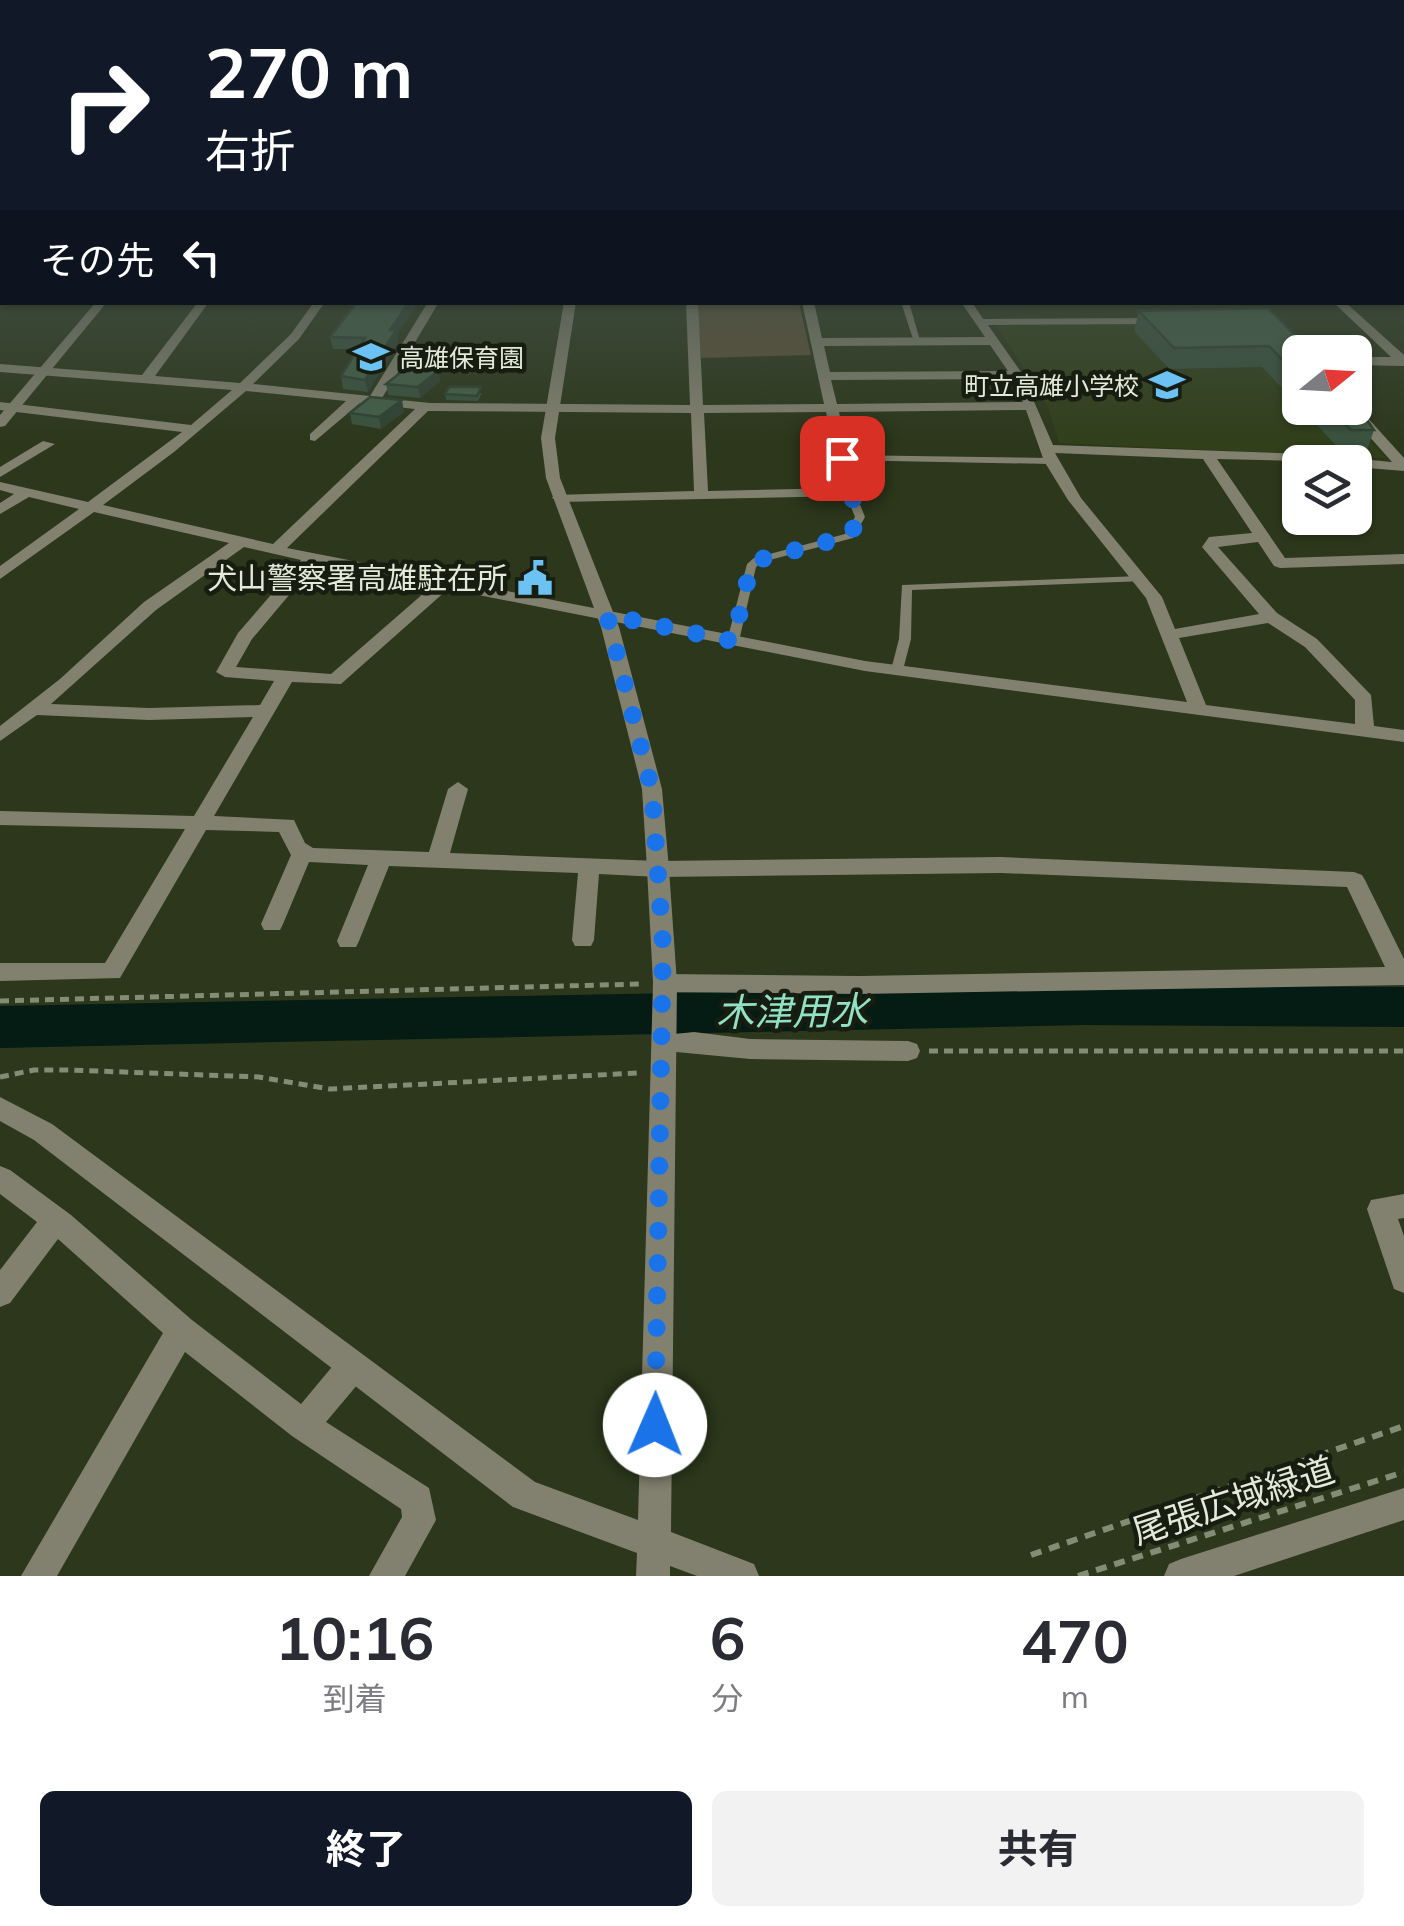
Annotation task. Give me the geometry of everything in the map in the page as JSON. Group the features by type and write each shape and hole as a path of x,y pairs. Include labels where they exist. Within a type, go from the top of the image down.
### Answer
{"street":[{"path":"0,423 7,407 44,372 100,305"},
{"path":"146,379 202,305"},
{"path":"0,574 243,388 310,322 318,305"},
{"path":"374,400 432,305"},
{"path":"570,305 548,438 559,498 607,615 652,790 658,869 665,990 653,1559"},
{"path":"692,305 701,494"},
{"path":"559,498 850,492 809,305"},
{"path":"968,305 1016,375 1049,455 1075,500 1154,597 1198,707"},
{"path":"1341,305 1403,361"},
{"path":"982,322 1180,321"},
{"path":"817,342 995,342"},
{"path":"1372,361 1403,361"},
{"path":"396,362 452,362"},
{"path":"0,368 426,406 554,410 1031,406"},
{"path":"824,376 1016,375"},
{"path":"315,438 358,398"},
{"path":"276,550 426,406"},
{"path":"7,407 192,429"},
{"path":"1367,425 1404,467"},
{"path":"0,473 48,444"},
{"path":"1049,455 1305,458 1404,467"},
{"path":"1208,456 1280,564 1404,559"},
{"path":"0,486 312,558 733,641 896,670 1404,736"},
{"path":"0,510 26,492"},
{"path":"1262,537 1226,537 1214,540 1210,547 1271,617 1311,643 1364,699 1365,732"},
{"path":"0,735 36,709 150,606 241,542"},
{"path":"312,558 244,637 226,672 335,680 443,584"},
{"path":"1170,635 1271,617"},
{"path":"0,972 112,972 285,678"},
{"path":"36,709 149,714 265,711"},
{"path":"438,860 458,789"},
{"path":"0,818 287,824 296,848 303,852 381,858 658,869 1001,865 1354,880 1402,976 665,990"},
{"path":"272,924 303,852"},
{"path":"348,941 381,858"},
{"path":"582,940 589,866"},
{"path":"663,1050 694,1042 750,1049 908,1051"},
{"path":"0,1108 44,1132 525,1495 653,1559 742,1576"},
{"path":"0,1178 55,1220 181,1330 304,1425 417,1500 419,1520 386,1576"},
{"path":"1404,1206 1380,1209 1404,1279"},
{"path":"0,1293 55,1220"},
{"path":"38,1576 181,1330"},
{"path":"304,1425 352,1368"},
{"path":"1182,1576 1404,1504"}],"lane":[{"path":"906,305 918,342"},
{"path":"842,458 1049,455"},
{"path":"733,641 751,566 758,560 849,536 860,517 850,492"},
{"path":"896,670 905,639 906,588 1140,579"}],"path":[{"path":"0,1001 665,990"},
{"path":"0,1077 74,1068 138,1075 228,1074 308,1082 330,1089 663,1050"},
{"path":"908,1051 1404,1051"},
{"path":"1030,1555 1404,1426"},
{"name":"尾張広域緑道","path":"1078,1576 1404,1472"}],"shaded area":[{"path":"696,305 799,305 811,355 701,358"},
{"name":"町立高雄小学校","path":"1261,324 1282,347 1282,425 1355,425 1386,458 1372,457 1372,445 1282,445 1282,453 1059,443 1047,405 996,325"}],"building":[{"path":"355,305 407,305 365,380 341,376 365,338 330,337"},
{"path":"1268,308 1295,335 1282,335 1282,359 1269,346 1174,348 1139,311"},
{"path":"405,369 439,370 418,387 386,384"},
{"path":"449,387 481,387 477,396 445,394"},
{"path":"370,397 402,400 379,417 350,413"},
{"path":"1346,425 1370,425 1374,430 1351,430"}],"waterway":[{"name":"木津用水","path":"0,1027 1083,1005 1404,1007"}],"place":[{"name":"高雄保育園","path":"371,357"},
{"name":"町立高雄小学校","path":"1167,385"},
{"name":"犬山警察署高雄駐在所","path":"535,578"}],"route":[{"path":"655,1425 663,945 652,790 607,615 733,641 751,566 758,560 849,536 860,517 842,458"}]}
